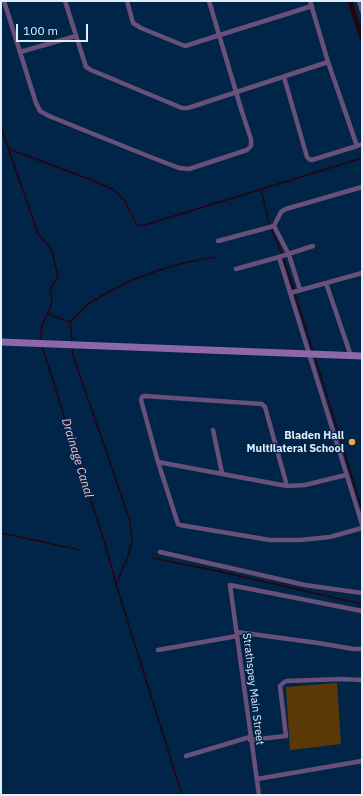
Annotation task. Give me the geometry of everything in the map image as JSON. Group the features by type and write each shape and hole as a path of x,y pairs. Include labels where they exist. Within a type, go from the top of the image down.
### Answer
{"main road":[{"path":"1,342 362,356"}],"street":[{"path":"4,1 36,103 40,111 49,116 179,168 189,169 247,150 251,146 251,139 209,1"},
{"path":"65,1 86,67 175,106 188,108 328,62"},
{"path":"127,1 134,23 141,28 185,46 312,6"},
{"path":"284,77 307,157 309,159 312,160 359,145 328,62 310,1"},
{"path":"359,1 362,11"},
{"path":"20,52 76,36"},
{"path":"218,240 274,226 281,212 286,209 362,187"},
{"path":"274,226 288,254 300,290"},
{"path":"236,269 314,246"},
{"path":"279,257 362,524"},
{"path":"290,293 362,273"},
{"path":"326,283 350,356"},
{"path":"287,486 265,407 262,404 142,397 141,400 158,462 178,524 270,540 300,540 330,537 362,528"},
{"path":"213,430 222,473"},
{"path":"158,462 287,486 305,485 346,476"},
{"path":"160,552 305,585 362,593"},
{"name":"Strathspey Main Street","path":"259,795 230,585 362,610"},
{"path":"158,650 237,634 318,642 354,649 362,649"},
{"path":"186,756 250,738 286,736 280,686 286,681 335,679 362,680"},
{"path":"256,779 362,761"}],"shaded area":[{"path":"337,683 341,744 290,750 286,687"}],"waterway":[{"path":"350,1 362,38"},
{"name":"Drainage Canal","path":"1,127 38,234 52,250 58,277 50,290 52,300 51,306 43,323 40,336 41,341"},
{"path":"9,149 114,190 125,201 135,222 139,226 362,158"},
{"path":"261,189 269,223 282,254"},
{"path":"48,314 70,322 87,305 128,282 159,270 214,257"},
{"path":"283,258 294,290"},
{"path":"295,294 313,351"},
{"path":"70,322 72,342"},
{"name":"Drainage Canal","path":"42,346 106,547 116,584 182,795"},
{"path":"72,346 73,355 130,521 132,542 127,559 116,584"},
{"path":"315,357 362,510"},
{"path":"1,533 80,550"},
{"path":"153,558 362,604"}],"place":[{"name":"Bladen Hall Multilateral School","path":"352,442"}]}
